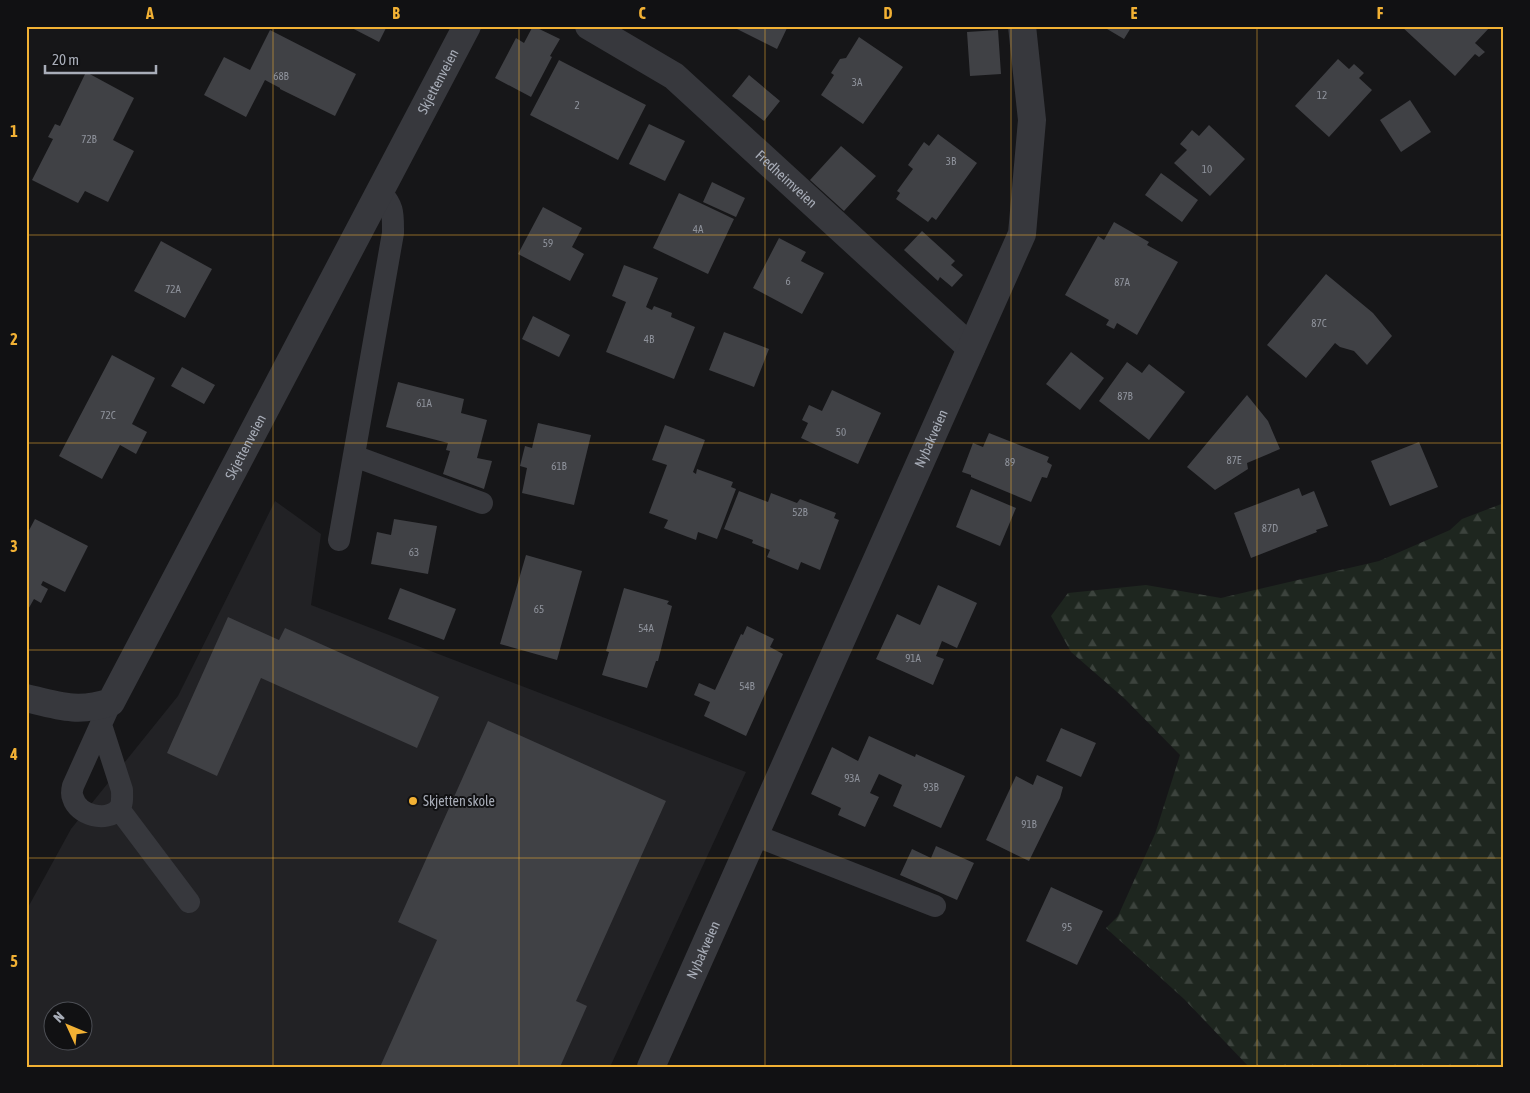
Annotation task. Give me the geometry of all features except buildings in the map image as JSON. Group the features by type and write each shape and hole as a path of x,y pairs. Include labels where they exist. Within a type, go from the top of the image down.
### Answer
{"street":[{"name":"Skjettenveien","path":"106,714 467,26"},
{"name":"Fredheimveien","path":"589,26 674,76 971,348"},
{"name":"Nybakveien","path":"650,1067 1022,234 1032,120 1022,26"},
{"path":"26,698 80,709 94,708 106,714"}],"lane":[{"path":"339,540 393,233 393,213 390,203 380,191"},
{"path":"354,456 482,503"},
{"path":"106,714 122,790 122,800 119,809 189,902"},
{"name":"Skjettenveien","path":"106,714 73,786 72,797 83,810 95,816 104,817 119,809"},
{"path":"754,835 935,906"}],"shaded area":[{"name":"Skjetten skole","path":"275,501 321,534 311,605 746,772 610,1067 26,1067 26,911 71,829 178,696"}],"green space":[{"path":"1504,503 1504,1067 1249,1067 1184,999 1106,928 1118,916 1155,834 1180,755 1125,699 1071,652 1051,616 1068,593 1146,585 1221,598 1379,561 1450,530 1462,519"}],"place":[{"name":"Skjetten skole","path":"413,801"}]}
